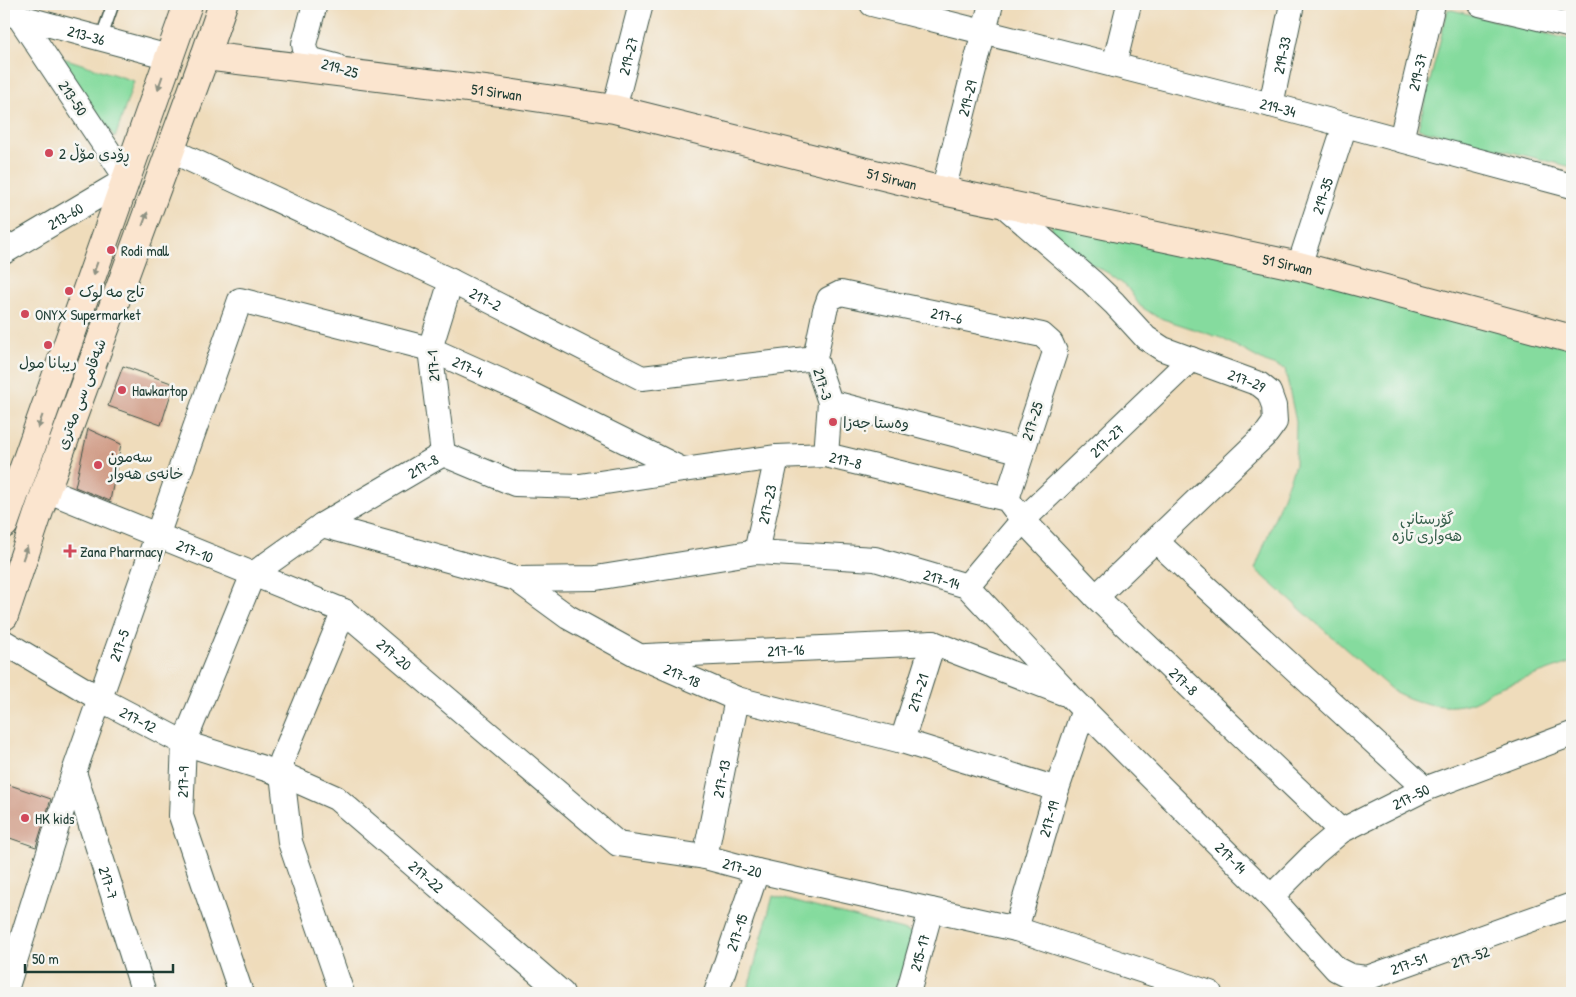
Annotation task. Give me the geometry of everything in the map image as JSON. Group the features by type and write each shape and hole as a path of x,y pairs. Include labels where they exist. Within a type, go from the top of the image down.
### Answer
{"main road":[{"name":"شەقامی سی مەتری","path":"4,524 188,4"},
{"name":"شەقامی سی مەتری","path":"4,616 46,490 223,4"},
{"name":"51 Sirwan","path":"205,56 501,92 614,109 943,191 1299,266 1572,339"}],"street":[{"name":"219-25","path":"315,4 304,44 306,55 314,60 369,76"},
{"name":"219-27","path":"614,109 641,4"},
{"name":"219-34","path":"872,4 1270,105 1572,186"},
{"name":"219-29","path":"943,191 991,4"},
{"path":"1114,65 1129,4"},
{"name":"219-33","path":"1270,105 1292,4"},
{"name":"219-37","path":"1401,140 1433,4"},
{"path":"1480,4 1572,26"},
{"name":"213-36","path":"12,14 169,57"},
{"name":"213-50","path":"12,14 127,179"},
{"name":"219-35","path":"1299,266 1345,126"},
{"name":"217-2","path":"170,150 451,281 642,378 815,358"},
{"name":"213-60","path":"4,252 127,179"},
{"name":"217-29","path":"1001,203 1091,281 1146,338 1163,349 1259,384 1269,392 1274,406 1275,422 1267,433 1096,597"},
{"name":"217-1","path":"443,454 430,349 451,281"},
{"name":"217-3","path":"826,454 830,402 815,358 825,310 830,300 841,293"},
{"name":"217-6","path":"841,293 1042,335 1051,343"},
{"name":"217-4","path":"240,300 430,349 530,394 683,470"},
{"name":"217-5","path":"5,993 14,926 74,772 240,300"},
{"name":"217-25","path":"1007,499 1054,352 1051,343"},
{"name":"217-27","path":"967,586 1023,520 1191,359"},
{"path":"830,402 1022,452"},
{"name":"217-8","path":"253,574 322,525 443,454 515,484 580,486 777,457 826,454 1007,499 1023,520 1096,597 1341,830"},
{"name":"217-23","path":"756,552 777,457"},
{"name":"217-10","path":"46,490 344,612"},
{"name":"217-18","path":"322,525 516,579 568,617 639,656 737,699 902,741 1057,789"},
{"path":"1156,541 1425,789"},
{"name":"217-14","path":"516,579 596,578 756,552 875,559 967,586 1077,702 1270,897"},
{"name":"217-9","path":"241,993 181,816 184,742 253,574"},
{"path":"342,993 290,842 282,760 344,612"},
{"name":"217-20","path":"344,612 618,844 705,857 757,871 1016,929 1210,993"},
{"name":"217-12","path":"4,642 100,698 184,742 282,774"},
{"path":"933,643 1077,702"},
{"name":"217-16","path":"639,656 933,643"},
{"name":"217-21","path":"902,741 933,643"},
{"name":"217-13","path":"705,857 737,699"},
{"name":"217-19","path":"1016,929 1057,789 1077,702"},
{"name":"217-50","path":"1270,897 1341,830 1425,789 1572,734"},
{"name":"217-7","path":"74,772 144,993"},
{"name":"217-22","path":"282,774 336,798 560,993"},
{"name":"217-15","path":"716,993 757,871"},
{"name":"217-51","path":"1270,897 1336,970 1350,976 1367,978 1572,905"},
{"name":"215-17","path":"908,993 931,910"},
{"name":"217-52","path":"1368,993 1572,921"}],"lane":[{"path":"101,39 113,4"}],"green space":[{"path":"1448,9 1572,40 1572,167 1418,129"},
{"path":"57,56 134,81 115,138"},
{"name":"گۆڕستانی هەواری تازە","path":"1051,217 1572,337 1572,662 1490,691 1480,699 1468,704 1442,706 1428,704 1403,696 1392,690 1255,569 1295,465 1296,422 1285,369 1267,363 1221,338 1157,317 1140,306 1127,287 1108,273 1086,261 1052,234"},
{"path":"773,896 914,933 898,993 747,993"}],"building":[{"path":"123,366 174,384 161,425 108,406"},
{"name":"سەمون خانەی هەوار","path":"88,429 121,444 110,501 75,487"},
{"name":"HK kids","path":"4,783 51,799 36,847 4,836"}],"place":[{"name":"ڕۆدی مۆڵ 2","path":"49,153"},
{"name":"Rodi mall","path":"111,250"},
{"name":"تاج مه لوک","path":"69,291"},
{"name":"ONYX Supermarket","path":"25,314"},
{"name":"ريبانا مول","path":"48,345"},
{"name":"Hawkartop","path":"122,390"},
{"name":"وەستا جەزا","path":"833,422"},
{"name":"سەمون خانەی هەوار","path":"98,465"},
{"name":"Zana Pharmacy","path":"70,551"},
{"name":"HK kids","path":"25,818"}]}
